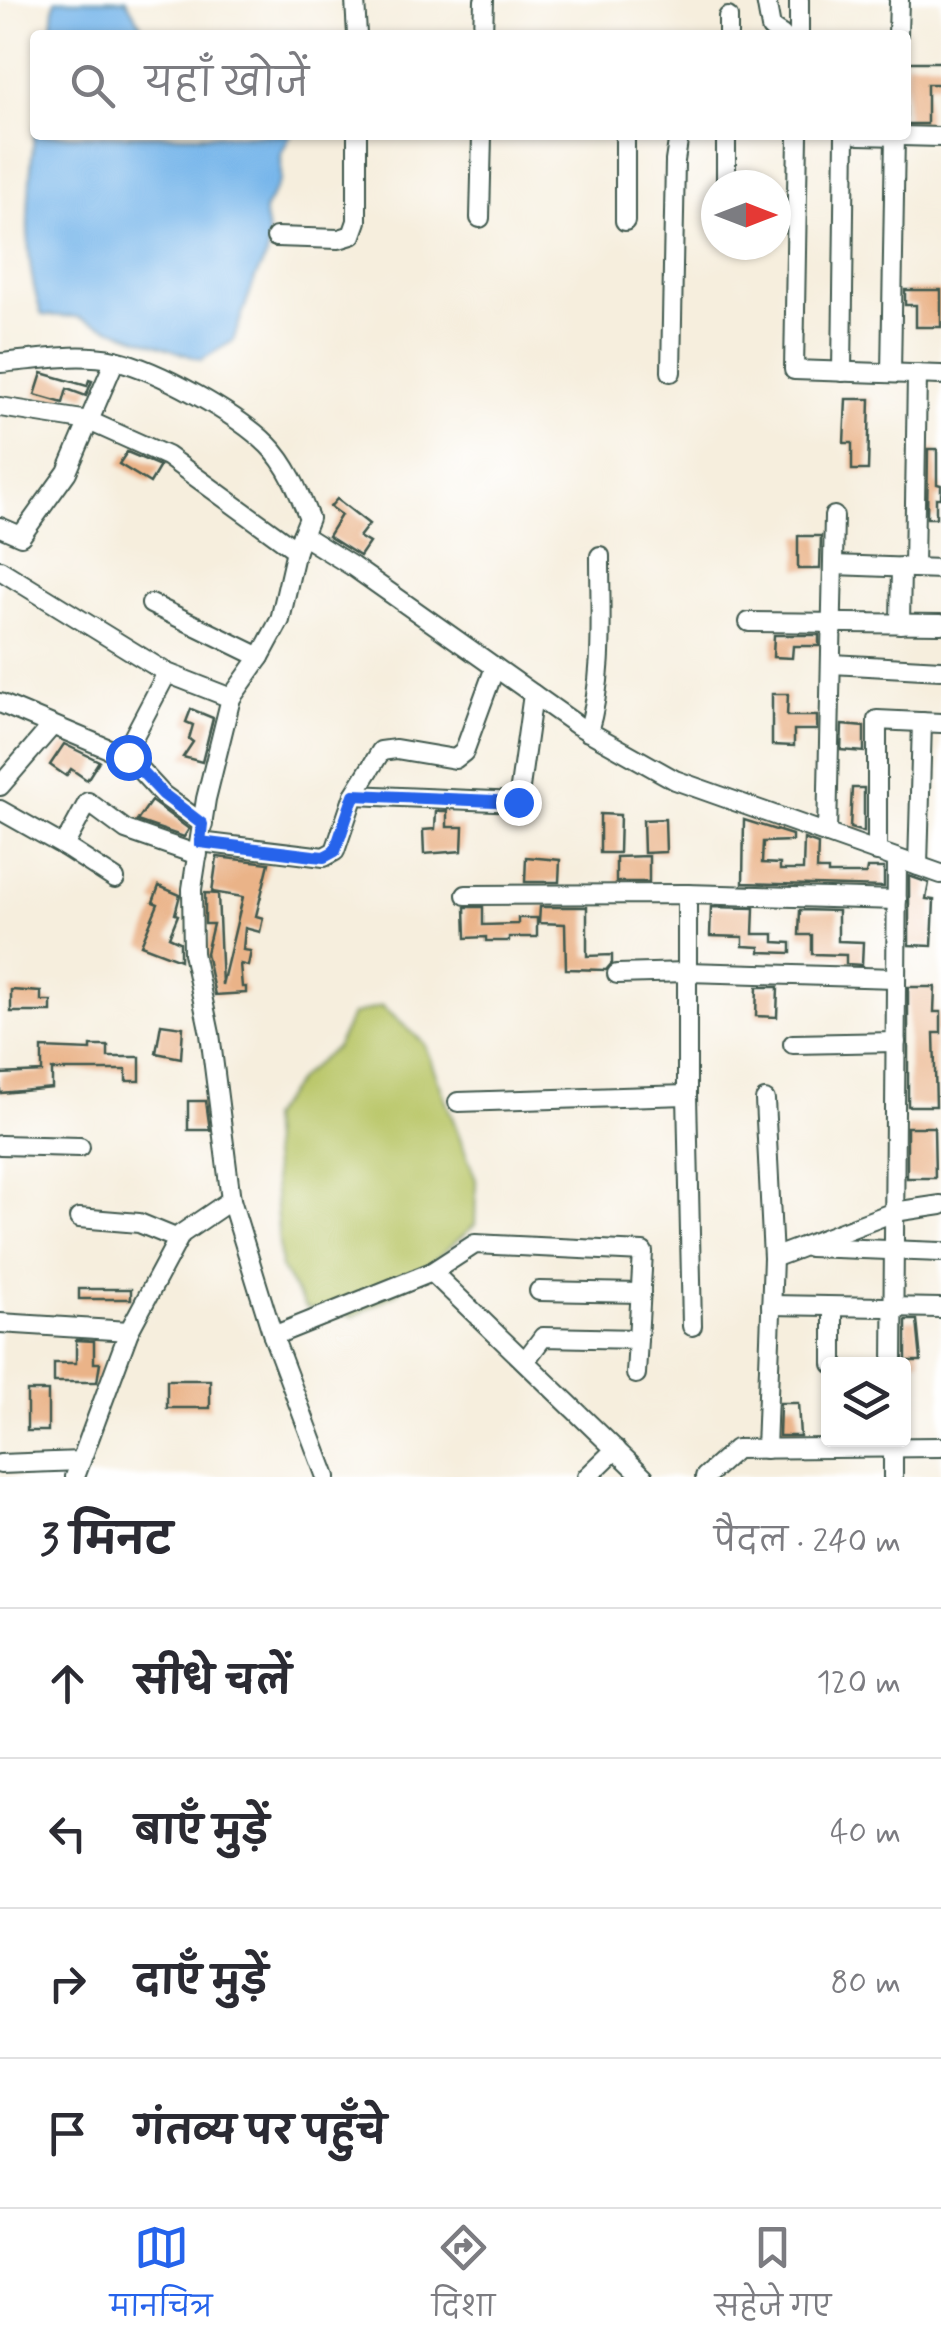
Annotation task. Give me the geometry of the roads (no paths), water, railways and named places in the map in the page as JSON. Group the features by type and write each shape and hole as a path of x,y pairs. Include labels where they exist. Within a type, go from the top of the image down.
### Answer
{"street":[{"path":"355,0 356,30"},
{"path":"484,0 484,30"},
{"path":"766,0 774,30"},
{"path":"799,0 799,30"},
{"path":"898,30 899,0"},
{"path":"911,136 941,137"},
{"path":"276,237 339,239 352,235 357,221 357,140"},
{"path":"480,218 482,140"},
{"path":"625,140 625,221"},
{"path":"671,372 677,140"},
{"path":"726,140 726,170"},
{"path":"798,140 794,370 941,375"},
{"path":"842,372 845,140"},
{"path":"891,374 895,140"},
{"path":"0,363 73,357 115,360 194,392 268,445 296,485 309,518 280,620 231,698 192,889 194,954 210,1034 231,1200 274,1336 326,1477"},
{"path":"0,527 21,536 67,472 115,360"},
{"path":"900,624 908,567 917,374"},
{"path":"0,407 89,421 182,465 299,543 352,566 588,732 675,780 941,874"},
{"path":"827,834 834,516"},
{"path":"588,732 594,714 598,668 600,556"},
{"path":"834,564 941,569"},
{"path":"0,570 167,673 231,698"},
{"path":"150,604 260,656"},
{"path":"749,622 941,624"},
{"path":"832,664 941,670"},
{"path":"64,846 88,802 126,830 324,857 335,851 354,795 381,752 396,749 455,759 464,752 495,667"},
{"path":"124,755 167,673"},
{"path":"354,795 518,802 532,694"},
{"path":"0,704 124,755 163,794 200,840"},
{"path":"877,852 877,720 931,723 920,772 918,866"},
{"path":"0,786 51,727"},
{"path":"920,772 941,774"},
{"path":"0,810 115,880"},
{"path":"919,824 941,824"},
{"path":"893,1357 897,860"},
{"path":"466,895 687,894 896,900"},
{"path":"687,894 686,1095 692,1326"},
{"path":"616,974 896,978"},
{"path":"793,1044 896,1042"},
{"path":"458,1102 686,1095"},
{"path":"764,1100 773,1258 766,1448"},
{"path":"0,1145 80,1147"},
{"path":"0,1464 78,1469 129,1331 181,1234 231,1200"},
{"path":"773,1258 894,1212 941,1205"},
{"path":"78,1218 139,1223 178,1240"},
{"path":"274,1336 432,1272 475,1244 643,1252 636,1374"},
{"path":"804,1246 941,1252"},
{"path":"432,1272 644,1477"},
{"path":"539,1291 641,1293"},
{"path":"771,1306 941,1308"},
{"path":"833,1308 833,1357"},
{"path":"0,1323 129,1331"},
{"path":"526,1361 543,1337 638,1339"},
{"path":"911,1444 941,1447"},
{"path":"705,1477 736,1449 821,1445"},
{"path":"893,1447 894,1477"},
{"path":"586,1477 616,1450"}],"water":[{"path":"55,0 126,0 144,30 52,30"},
{"path":"34,140 288,140 281,154 281,180 264,210 269,239 267,256 233,341 201,360 78,317 42,315 31,268 29,197"}]}
